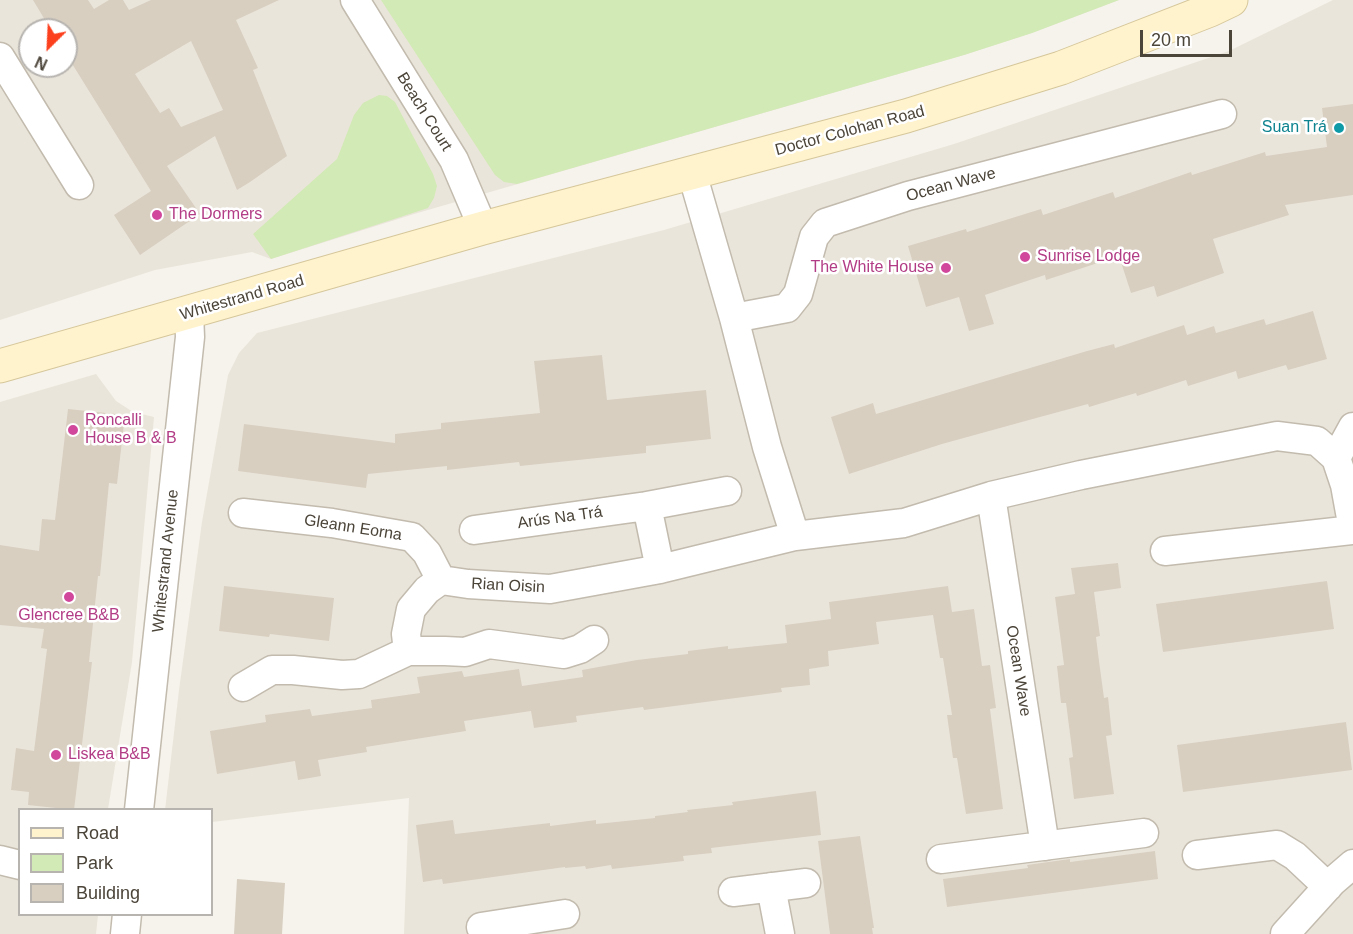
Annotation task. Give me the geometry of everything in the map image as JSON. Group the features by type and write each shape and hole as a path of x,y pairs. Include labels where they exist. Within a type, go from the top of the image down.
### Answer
{"main road":[{"name":"Doctor Colohan Road","path":"483,228 906,116 1061,68 1215,3"},
{"name":"Whitestrand Road","path":"0,366 483,228"}],"street":[{"name":"Beach Court","path":"355,0 454,160 483,228"},
{"path":"0,57 79,185"},
{"name":"Ocean Wave","path":"734,318 787,308 798,294 814,237 825,223 908,196 1222,114"},
{"path":"692,173 734,318 767,447 795,536"},
{"name":"Whitestrand Avenue","path":"139,808 190,337 189,313"},
{"path":"1336,458 1353,427"},
{"path":"647,506 660,569 795,536 904,523 991,496 1093,472 1277,436 1317,441 1336,458 1346,485 1353,530 1165,551"},
{"name":"Arús Na Trá","path":"474,530 647,506 727,491"},
{"name":"Ocean Wave","path":"991,496 1045,846"},
{"name":"Gleann Eorna","path":"243,513 332,523 411,537 427,553 441,580"},
{"name":"Rian Oisin","path":"441,580 550,589 660,569"},
{"path":"408,651 406,634 411,609 427,590 441,580"},
{"path":"243,687 272,670 359,674 408,651 465,652 489,644 564,654 580,650 594,640"},
{"path":"941,859 1144,833"},
{"path":"1197,855 1277,845 1295,856 1328,887"},
{"path":"0,860 18,864"},
{"path":"1285,934 1328,887 1353,864"},
{"path":"733,892 806,883"},
{"path":"771,887 780,934"},
{"path":"481,927 523,927 565,914"},
{"path":"125,934 127,916"}],"shaded area":[{"path":"0,0 1119,0 1032,33 964,55 414,214 271,259 252,252 155,270 0,320"},
{"path":"1333,0 1353,0 1353,934 404,934 409,798 213,822 213,808 165,808 202,522 228,375 239,353 257,333 664,230 954,144 1229,51"},
{"path":"96,374 116,401 133,412 154,417 132,662 108,808 18,808 18,916 98,916 96,934 0,934 0,402"}],"green space":[{"path":"381,0 1119,0 1032,33 964,55 517,184 504,182 495,175"},
{"path":"379,95 387,96 395,102 433,174 437,186 428,208 271,259 253,234 337,159 354,115 363,103"}],"building":[{"path":"33,0 88,0 94,9 109,0 123,0 129,10 151,0 279,0 236,20 258,68 253,70 287,156 237,190 215,136 167,166 200,214 140,255 114,215 151,191 78,73 78,18 44,18","holes":["191,41 223,110 181,127 169,108 160,113 135,74"]},
{"path":"1353,104 1353,195 1285,205 1289,215 1213,239 1224,273 1157,297 1154,286 1131,293 1119,256 1046,280 1045,275 985,295 994,324 969,331 959,297 926,307 908,246 966,229 967,232 1041,209 1043,215 1113,192 1115,198 1191,172 1192,175 1265,152 1266,156 1327,147 1322,108"},
{"path":"1313,311 1327,359 1288,370 1286,365 1238,379 1236,371 1188,386 1186,380 1137,396 1136,393 1089,407 1088,404 942,444 849,474 831,417 873,403 876,414 1087,351 1114,344 1115,348 1184,325 1187,335 1214,326 1216,333 1264,319 1266,325"},
{"path":"602,355 607,400 706,390 711,439 646,446 646,453 520,466 519,462 447,470 447,466 368,474 366,488 238,471 244,424 395,443 395,434 441,429 441,423 540,413 534,361"},
{"path":"68,409 125,415 117,484 109,483 89,662 92,662 74,808 28,805 29,792 11,790 16,748 34,751 47,649 41,648 44,629 0,625 0,545 39,551 42,519 55,520"},
{"path":"1118,563 1121,588 1094,592 1100,636 1096,637 1099,661 1104,698 1108,697 1112,735 1106,736 1114,794 1074,799 1069,758 1073,757 1066,703 1061,703 1057,666 1064,665 1055,597 1075,594 1071,568"},
{"path":"1327,581 1334,629 1163,652 1156,604"},
{"path":"224,586 334,598 329,641 219,631"},
{"path":"948,586 952,612 974,609 982,666 990,665 996,708 990,709 1003,809 966,814 957,758 953,758 947,715 952,715 933,615 876,622 879,644 828,651 829,666 809,669 810,685 781,688 782,692 644,710 643,707 576,716 577,722 534,728 531,711 464,721 466,731 366,747 367,752 318,760 321,776 298,780 295,761 217,774 210,731 266,722 265,715 310,709 312,716 372,708 371,700 420,693 417,677 462,671 464,677 519,669 522,686 583,677 582,670 688,654 688,651 787,643 785,625 831,619 829,602"},
{"path":"1346,722 1352,770 1183,792 1177,745"},
{"path":"816,791 821,835 711,848 712,853 683,856 684,861 612,869 611,865 586,869 585,866 565,867 443,884 442,879 423,882 416,825 453,820 455,834 550,823 550,826 596,820 596,824 655,818 655,816 688,812 687,810 733,805 732,802"},
{"path":"860,836 873,934 830,934 818,841"},
{"path":"1155,851 1158,879 947,907 943,879 1028,868 1027,865 1070,859 1070,862"},
{"path":"237,879 285,883 282,934 234,934"}],"place":[{"name":"Suan Trá","path":"1339,128"},
{"name":"The Dormers","path":"157,215"},
{"name":"Sunrise Lodge","path":"1025,257"},
{"name":"The White House","path":"946,268"},
{"name":"Roncalli House B & B","path":"73,430"},
{"name":"Glencree B&B","path":"69,597"},
{"name":"Liskea B&B","path":"56,755"}]}
